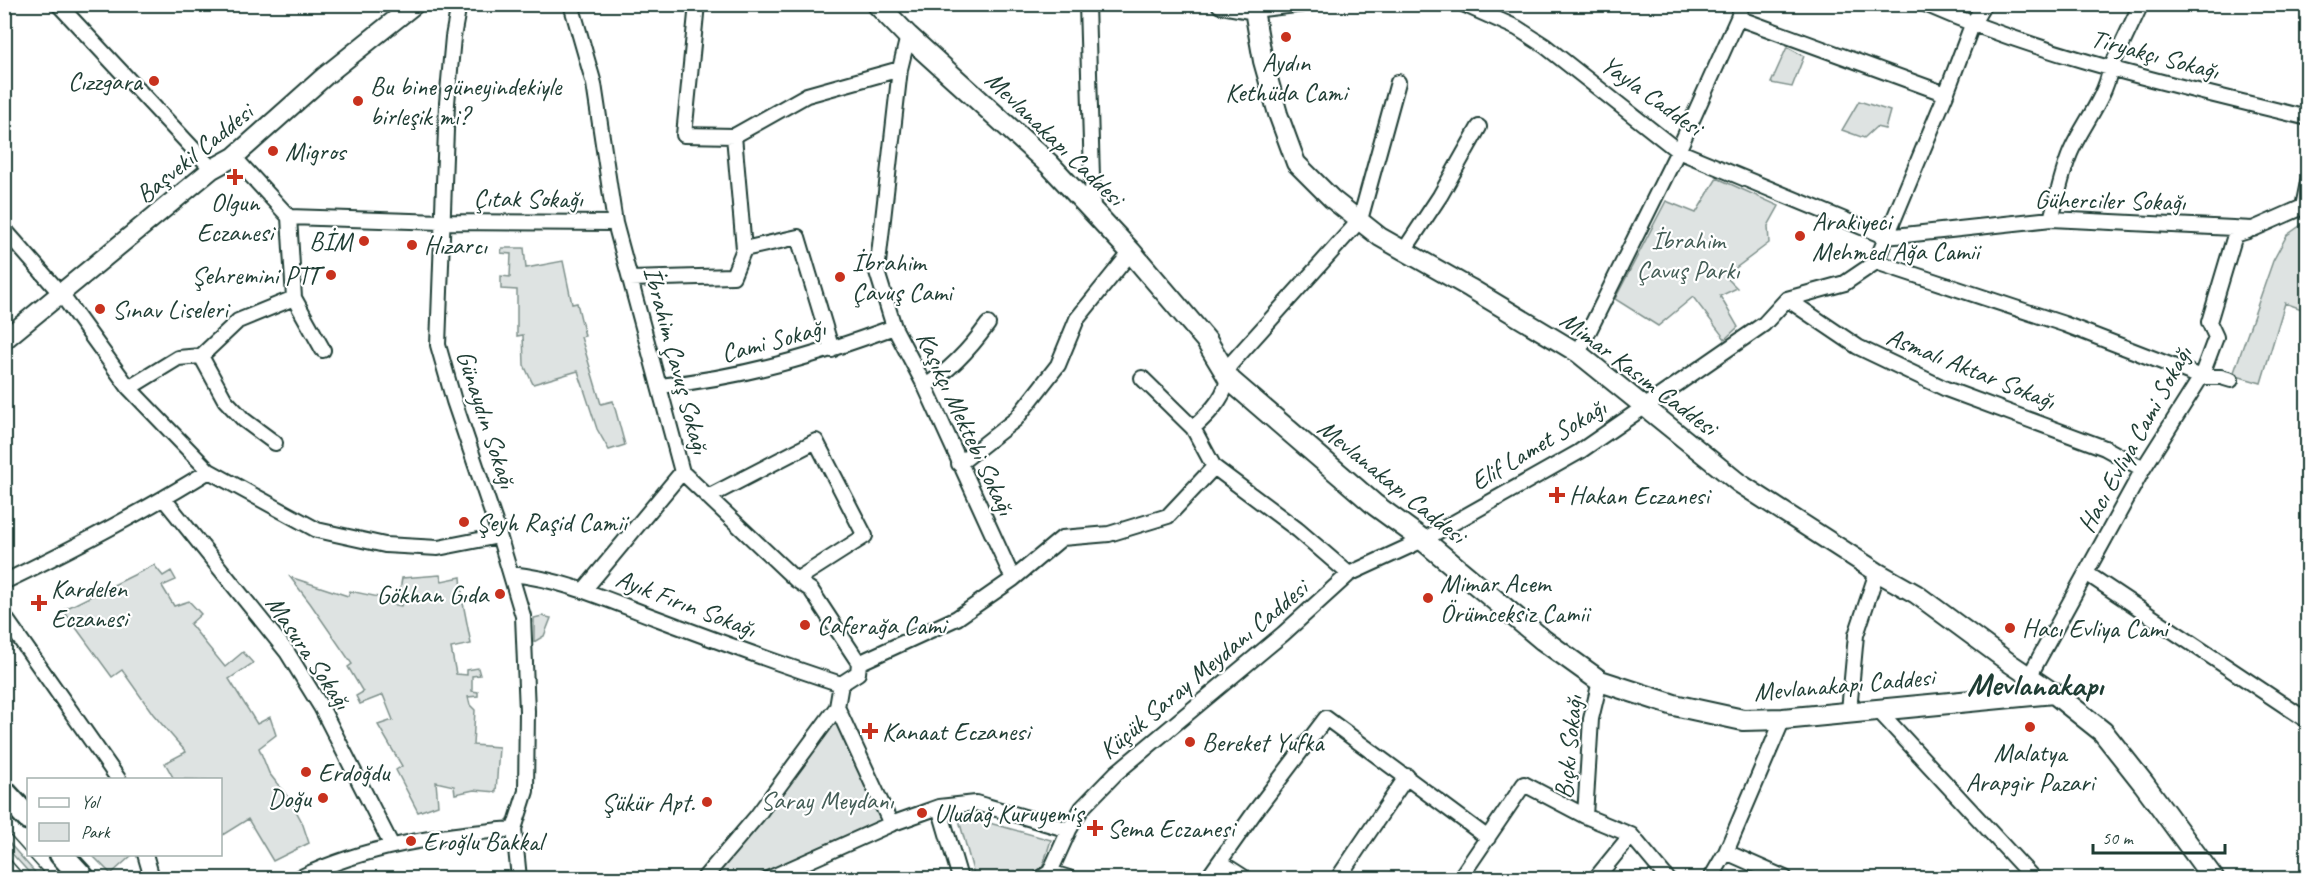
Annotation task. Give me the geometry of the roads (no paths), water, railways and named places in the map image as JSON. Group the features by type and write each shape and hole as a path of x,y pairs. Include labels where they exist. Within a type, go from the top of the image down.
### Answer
{"main road":[{"name":"Mevlanakapı Caddesi","path":"877,4 908,36 1049,164 1131,252 1206,340 1230,380 1375,505 1423,540 1543,640 1600,681 1674,705 1743,720 1783,719 2054,693"},
{"path":"2054,693 2103,732 2213,879"},
{"path":"4,792 27,817"},
{"path":"62,856 83,879"}],"street":[{"path":"58,4 212,169"},
{"name":"Başvekil Caddesi","path":"4,340 212,169 234,157 325,76 415,4"},
{"name":"Günaydın Sokağı","path":"459,4 453,37 447,103 438,345 523,616 527,711 526,791 513,829 519,879"},
{"name":"İbrahim Çavuş Sokağı","path":"571,4 594,84 615,223 682,472 796,580 811,590 859,663"},
{"path":"697,4 684,135 734,136 807,95 900,69"},
{"path":"1087,4 1093,212"},
{"path":"1221,4 1254,10 1305,4"},
{"name":"Yayla Caddesi","path":"1463,4 1517,28 1545,46 1678,151 1887,237"},
{"name":"Tiryakçı Sokağı","path":"1925,4 1972,25 2110,70 2307,118"},
{"path":"1787,299 1845,283 1876,262 1946,94 1972,25 1984,4"},
{"path":"2051,219 2072,150 2091,116 2141,4"},
{"name":"Mimar Kasım Caddesi","path":"1254,10 1266,71 1278,114 1296,163 1332,199 1403,252 1470,288 1578,353 1739,483 1877,572 1916,594 2054,693"},
{"path":"1578,353 1678,151 1740,11 1946,94"},
{"name":"Kaşıkçı Mektebi Sokağı","path":"908,36 900,69 877,272 894,327 925,386 1013,579"},
{"path":"1193,428 1212,411 1230,380 1228,367 1360,220 1398,81"},
{"path":"1403,252 1440,196 1479,127"},
{"path":"630,279 733,276 744,249 734,136"},
{"path":"234,157 289,217 294,298 323,350"},
{"name":"Güherciler Sokağı","path":"1887,237 2051,219 2253,229 2303,207 2307,182"},
{"name":"Çıtak Sokağı","path":"289,217 441,222 615,223"},
{"name":"Hacı Evliya Cami Sokağı","path":"2030,675 2144,469 2201,377 2216,337 2209,322 2235,235 2253,229"},
{"path":"4,230 61,294 129,388 209,471 317,530 386,545 438,548 499,536"},
{"path":"744,249 798,237 832,350"},
{"path":"959,464 1016,418 1058,365 1077,319 1131,252"},
{"path":"1876,262 2064,324 2201,377 2221,377 2231,381"},
{"path":"129,388 178,358 201,356 238,321 294,298"},
{"name":"Elif Lamet Sokağı","path":"1423,540 1579,452 1764,324 1787,299"},
{"name":"Asmalı Aktar Sokağı","path":"1787,299 1858,347 1946,389 2105,448 2144,469"},
{"path":"925,386 945,373 975,342 988,324"},
{"name":"Cami Sokağı","path":"660,386 713,380 832,350 894,327"},
{"path":"201,356 225,400 244,420 275,443"},
{"path":"1142,378 1193,428 1214,467 1298,530 1349,574"},
{"path":"708,497 816,441 865,536 796,580"},
{"path":"704,879 757,816 837,707 841,684 858,673 859,663 957,618 1013,579 1062,538 1109,534 1168,516 1214,467"},
{"path":"6,579 73,548 164,499 209,471"},
{"path":"584,590 682,472"},
{"name":"Masura Sokağı","path":"164,499 287,652 321,707 392,846"},
{"name":"Küçük Saray Meydanı Caddesi","path":"1046,875 1082,807 1116,773 1284,634 1349,574 1423,540"},
{"path":"1849,711 1856,635 1877,572"},
{"path":"2086,573 2307,721"},
{"name":"Ayık Fırın Sokağı","path":"511,574 535,577 584,590 774,662 841,684"},
{"path":"4,616 119,778"},
{"name":"Bıçkı Sokağı","path":"1460,879 1524,784 1585,816 1591,719 1600,681"},
{"path":"837,707 891,824"},
{"path":"1877,709 2033,879"},
{"path":"1208,879 1254,813 1326,718 1488,838"},
{"path":"1711,879 1726,852 1783,719"},
{"path":"1338,879 1407,776"},
{"path":"770,879 891,824 939,807 976,803 1069,830"},
{"path":"939,807 960,879"},
{"path":"1585,816 1631,835 1667,879"},
{"path":"298,879 351,857 392,846 445,836 513,829"},
{"path":"1596,879 1631,835"},
{"path":"1726,852 1785,879"},
{"path":"145,856 152,879"},
{"path":"1220,862 1245,879"},
{"path":"1046,875 1069,879"}],"tram line":[{"path":"4,829 27,855"},
{"path":"4,853 26,878"},
{"path":"28,856 48,878"}],"place":[{"name":"Aydın Kethüda Cami","path":"1286,37"},
{"name":"Cızzgara","path":"154,81"},
{"name":"Bu bine güneyindekiyle birleşik mi?","path":"358,101"},
{"name":"Migros","path":"273,151"},
{"name":"Olgun Eczanesi","path":"235,177"},
{"name":"Arakiyeci Mehmed Ağa Camii","path":"1800,236"},
{"name":"BİM","path":"364,241"},
{"name":"Hızarcı","path":"412,245"},
{"name":"Şehremini PTT","path":"331,275"},
{"name":"İbrahim Çavuş Cami","path":"840,277"},
{"name":"Sınav Liseleri","path":"100,309"},
{"name":"Hakan Eczanesi","path":"1557,495"},
{"name":"Şeyh Raşid Camii","path":"464,522"},
{"name":"Gökhan Gıda","path":"500,594"},
{"name":"Mimar Acem Örümceksiz Camii","path":"1428,598"},
{"name":"Kardelen Eczanesi","path":"39,603"},
{"name":"Caferağa Cami","path":"805,625"},
{"name":"Hacı Evliya Cami","path":"2010,628"},
{"name":"Malatya Arapgir Pazari","path":"2030,727"},
{"name":"Kanaat Eczanesi","path":"870,731"},
{"name":"Bereket Yufka","path":"1190,742"},
{"name":"Erdoğdu","path":"306,772"},
{"name":"Doğu","path":"323,798"},
{"name":"Şükür Apt.","path":"707,802"},
{"name":"Uludağ Kuruyemiş","path":"922,813"},
{"name":"Sema Eczanesi","path":"1095,828"},
{"name":"Eroğlu Bakkal","path":"411,841"}],"district":[{"name":"Mevlanakapı","path":"2035,684"}],"park label":[{"name":"İbrahim Çavuş Parkı","path":"1688,255"},
{"name":"Saray Meydanı","path":"827,800"}]}
